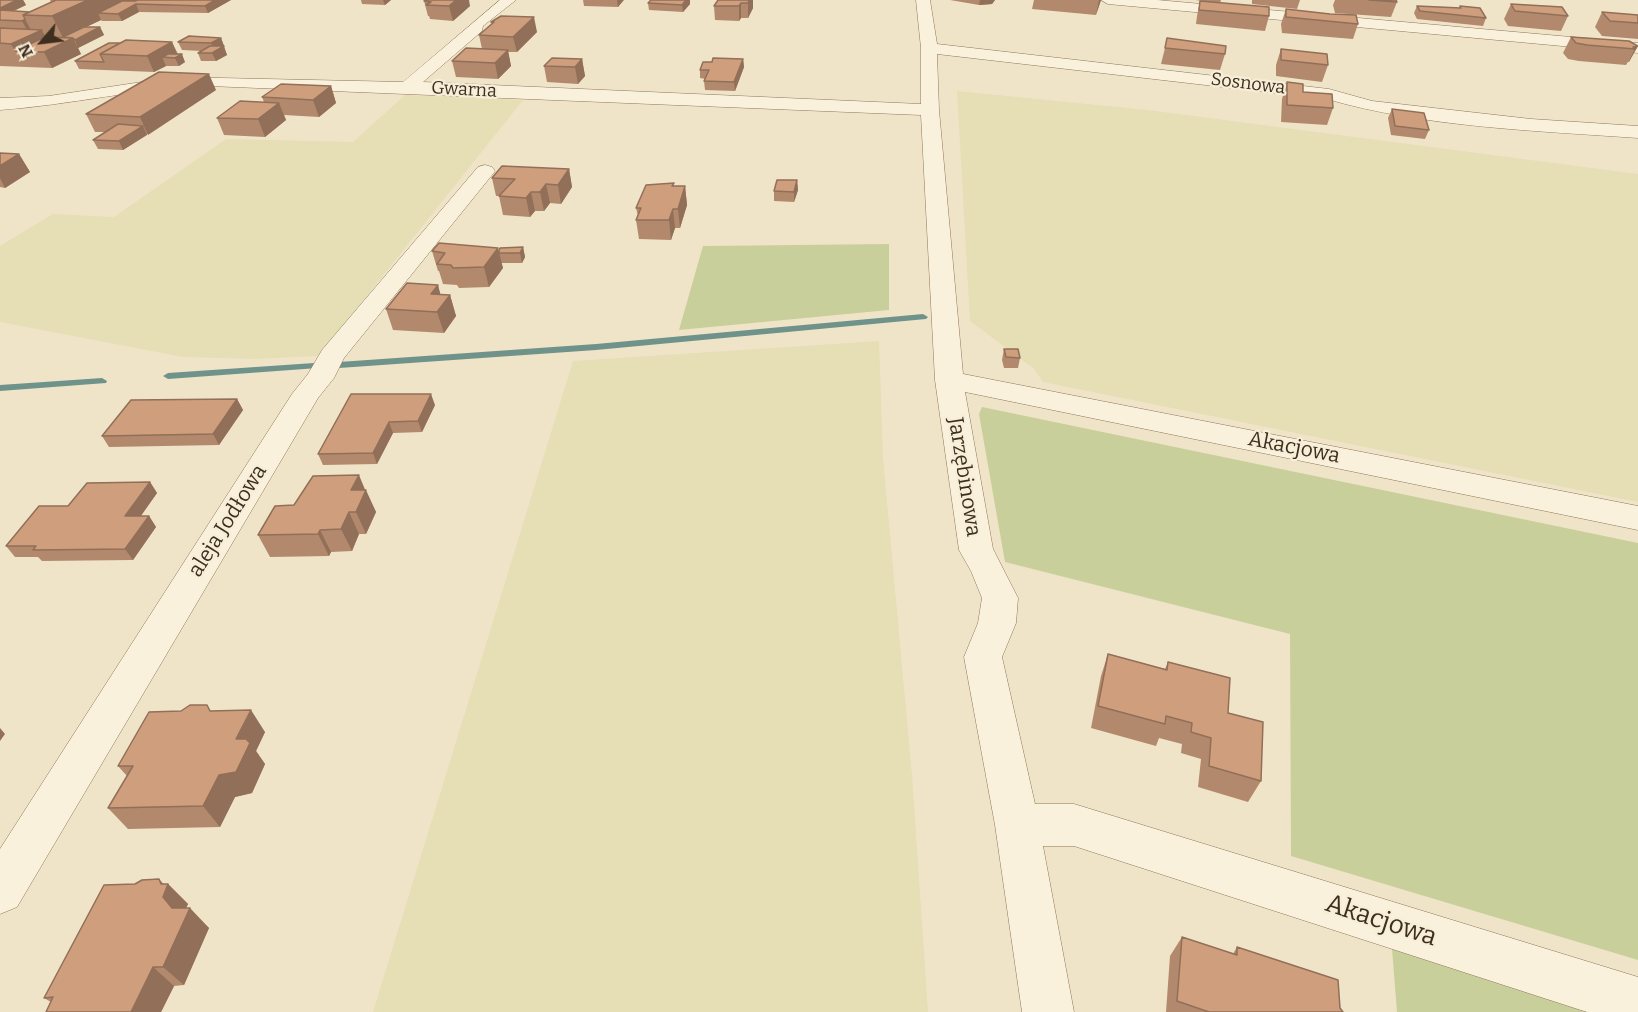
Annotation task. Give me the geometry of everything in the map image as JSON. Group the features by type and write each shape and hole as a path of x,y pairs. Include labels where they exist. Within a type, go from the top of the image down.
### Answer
{"street":[{"path":"407,87 509,0"},
{"name":"Jarzębinowa","path":"923,0 929,48 930,111 949,380 976,550 988,569 1000,598 997,623 983,657 1017,825 1048,1012"},
{"path":"1108,0 1638,48"},
{"name":"Sosnowa","path":"929,48 1329,93 1370,106 1531,125 1638,132"},
{"name":"Gwarna","path":"0,104 49,101 175,82 407,87 930,111"},
{"name":"aleja Jodłowa","path":"0,891 306,394 320,378 332,356 484,171"},
{"name":"Akacjowa","path":"949,380 1638,518"},
{"name":"Akacjowa","path":"1017,825 1074,825 1638,1003"}],"shaded area":[{"path":"957,91 1148,110 1638,174 1638,502 1043,382 1034,369 970,321"},
{"path":"405,95 523,100 319,356 253,359 183,357 0,322 0,246 53,214 114,217 226,139 353,142"},
{"path":"879,341 883,458 912,775 928,1012 373,1012 573,361"}],"green space":[{"path":"889,244 889,310 679,330 703,246"},
{"path":"982,407 1638,543 1638,960 1291,856 1290,634 1005,562 979,414"},
{"path":"1392,949 1627,1012 1397,1012"}],"building":[{"path":"0,0 17,0 0,8"},
{"path":"56,0 88,0 52,16 23,15"},
{"path":"215,0 205,6 136,4 118,14 98,13 122,1"},
{"path":"456,0 449,6 426,5 431,2 424,1"},
{"path":"651,0 686,0 682,5 648,3"},
{"path":"718,0 749,0 748,3 741,3 739,6 714,6"},
{"path":"1369,0 1396,0 1397,2"},
{"path":"1200,1 1269,7 1269,16 1199,10"},
{"path":"1511,4 1562,7 1568,16 1515,11"},
{"path":"1417,6 1480,8 1486,18 1420,11"},
{"path":"1286,9 1356,15 1358,24 1286,17"},
{"path":"0,10 30,12 23,15 25,19 22,21 0,20"},
{"path":"1602,12 1638,15 1638,23 1610,21"},
{"path":"501,16 534,17 513,37 479,35 494,22 491,22"},
{"path":"84,27 100,27 75,40 63,37"},
{"path":"0,28 42,30 11,44 0,43"},
{"path":"189,36 221,38 211,43 178,42"},
{"path":"45,37 73,38 44,52 15,51"},
{"path":"1571,37 1629,41 1638,46 1633,47 1635,49 1587,45 1576,43"},
{"path":"1167,38 1226,46 1225,54 1165,48"},
{"path":"126,40 172,42 147,56 100,54"},
{"path":"109,43 120,43 100,54 104,62 75,61"},
{"path":"210,46 224,46 212,53 198,53"},
{"path":"466,48 508,50 495,63 452,61"},
{"path":"1281,49 1327,54 1328,65 1281,60"},
{"path":"168,54 182,54 175,58 162,57"},
{"path":"552,58 582,59 575,67 544,66"},
{"path":"713,58 743,59 734,82 704,81 709,70 700,70 703,62 712,62"},
{"path":"159,72 209,74 140,117 86,114"},
{"path":"1287,82 1303,84 1303,92 1332,94 1333,108 1287,105"},
{"path":"281,84 331,86 313,100 262,97"},
{"path":"240,101 279,103 258,119 217,118"},
{"path":"1392,109 1424,113 1429,130 1395,126"},
{"path":"118,124 143,126 119,141 93,140"},
{"path":"0,153 19,154 0,166"},
{"path":"502,166 569,169 558,185 546,184 540,192 531,192 526,198 499,196 515,179 492,178"},
{"path":"777,180 797,180 794,192 774,191"},
{"path":"674,183 672,186 685,186 678,209 673,209 669,220 636,220 641,208 636,208 646,185"},
{"path":"439,243 498,248 484,267 453,268 451,265 437,264 445,253 432,251"},
{"path":"523,247 520,253 499,253 500,248"},
{"path":"407,283 438,285 431,294 450,295 437,312 386,309"},
{"path":"1004,349 1018,349 1020,358 1006,357"},
{"path":"351,394 431,394 418,421 389,422 373,453 318,454"},
{"path":"237,399 213,434 102,436 131,400"},
{"path":"359,475 351,490 366,490 356,512 349,512 341,529 320,530 318,534 258,535 275,506 294,505 313,476"},
{"path":"150,482 125,516 149,516 125,549 33,550 36,546 6,546 39,506 68,506 87,483"},
{"path":"1108,654 1167,670 1168,662 1230,678 1228,713 1263,722 1261,781 1209,766 1211,738 1191,732 1192,723 1166,716 1165,724 1098,706"},
{"path":"190,705 207,705 210,711 251,710 236,739 246,739 250,743 236,772 219,775 203,806 108,808 133,766 118,766 149,712 181,711"},
{"path":"159,879 161,884 168,884 163,897 172,908 190,908 163,967 153,967 131,1012 46,1012 53,997 44,998 104,885 135,884 142,880"},
{"path":"1182,937 1237,955 1237,947 1338,980 1340,1008 1343,1012 1209,1012 1177,1001"}],"waterway":[{"path":"339,365 596,347 923,317"},
{"path":"168,376 314,366"},
{"path":"0,388 102,381"}]}
